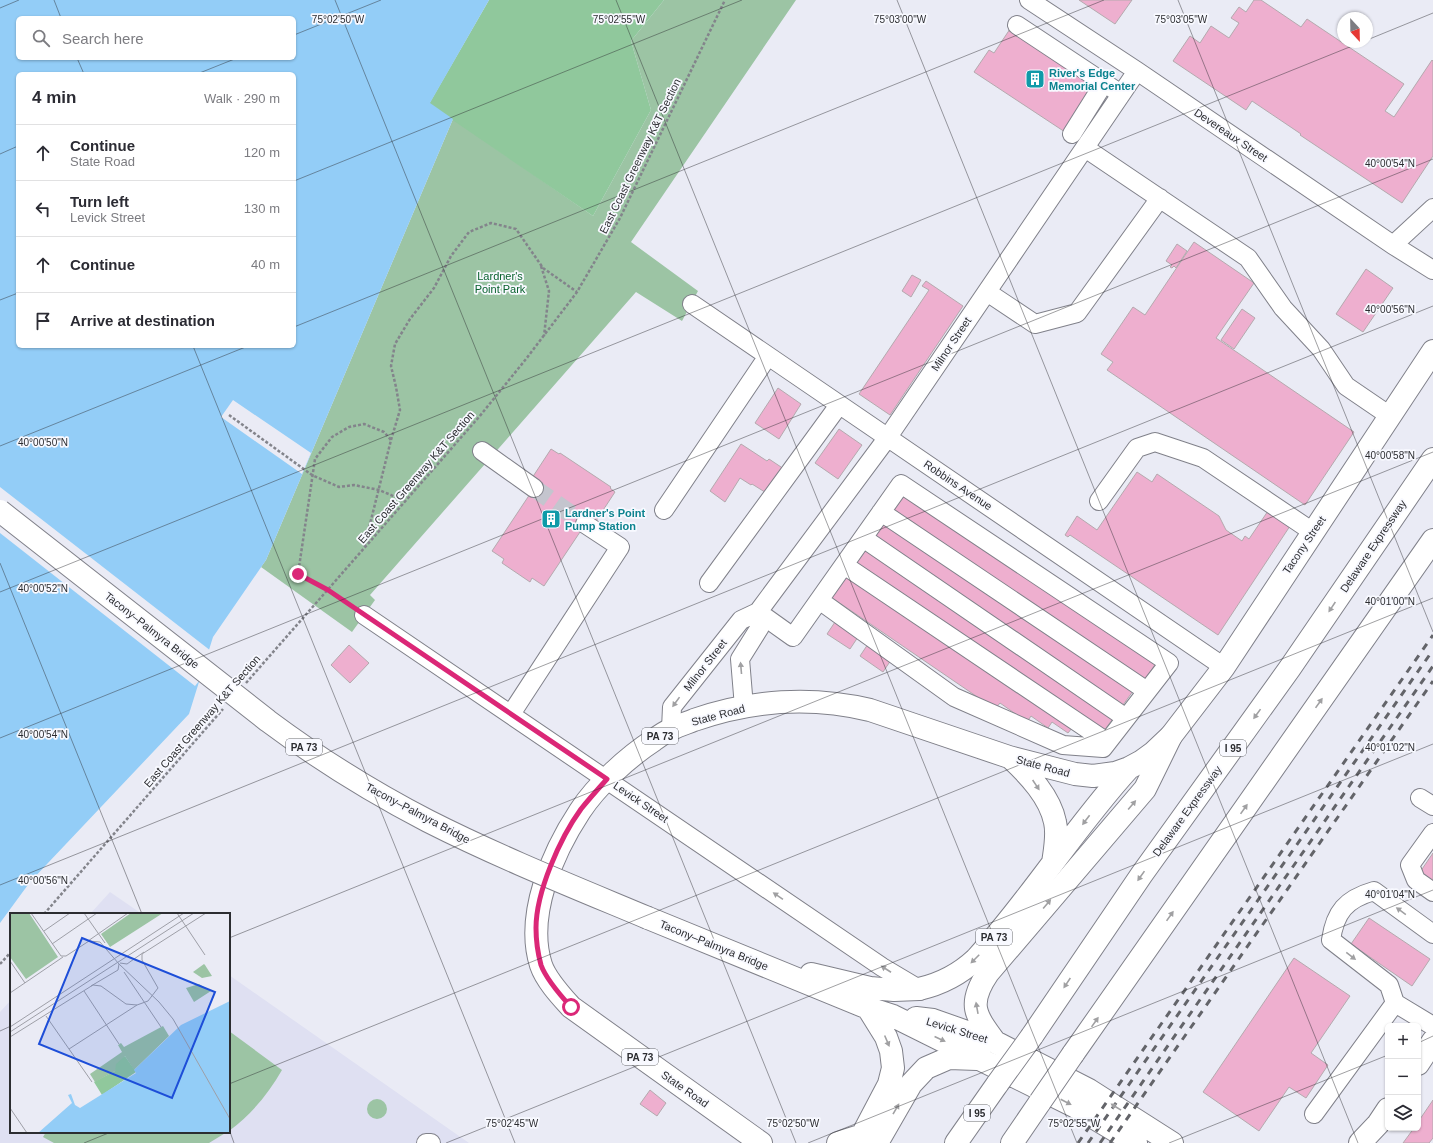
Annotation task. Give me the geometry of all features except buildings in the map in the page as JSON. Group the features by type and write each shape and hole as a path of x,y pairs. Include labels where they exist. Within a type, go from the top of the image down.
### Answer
{"main road":[{"name":"Tacony Street","path":"1171,736 1224,667 1433,351"},
{"name":"Delaware Expressway","path":"956,1143 1032,1036 1142,874 1290,668 1433,459"},
{"name":"Tacony–Palmyra Bridge","path":"0,512 268,721 313,754 406,809 461,837 648,918 868,1008 893,1016"},
{"path":"1012,1143 1072,1054 1433,540"},
{"name":"State Road","path":"761,1143 571,1007 560,994 542,966 536,928 539,906 545,883 563,839 581,810 607,779 631,756 671,729 723,711 744,707 800,701 849,705 870,710 1010,757 1075,774 1093,776 1129,768 1153,753 1171,736"},
{"path":"995,1042 983,1025 976,1011 976,999 980,986 988,973 1145,789 1171,736"},
{"name":"PA 73","path":"750,960 870,988 894,990 919,989 936,984 948,979 969,966 1053,864 1056,832 1055,822 1050,809 1029,775 1010,757"},
{"path":"1053,864 1108,791 1129,768"},
{"path":"866,1140 890,1084 893,1068 891,1051 886,1037 868,1008"},
{"name":"Levick Street","path":"893,1016 933,1020 995,1042 1089,1090 1172,1143"},
{"name":"Levick Street","path":"893,1016 1076,1107 1136,1143"},
{"path":"1421,1059 1433,1041"},
{"path":"838,1143 866,1140 911,1084 926,1068 949,1058 982,1059"},
{"path":"1360,1143 1383,1117"}],"street":[{"name":"Devereaux Street","path":"1029,0 1137,71 1393,245 1433,270"},
{"path":"1017,26 1121,94"},
{"name":"Milnor Street","path":"671,729 672,707 741,620 758,612 888,437 1137,71"},
{"path":"1072,134 1104,83"},
{"path":"1085,148 1248,258 1283,308 1321,349 1346,386 1390,416"},
{"path":"987,292 1035,324 1077,313 1160,198"},
{"path":"1393,245 1432,213"},
{"name":"Robbins Avenue","path":"692,304 1224,667"},
{"path":"664,510 768,356"},
{"path":"709,583 839,405"},
{"path":"1099,501 1137,448 1155,442 1203,458 1313,532"},
{"path":"482,450 534,488"},
{"path":"758,612 793,637 819,600 844,565 881,512 901,484 1169,663 1103,748 1064,745 954,696 819,600"},
{"path":"881,512 1147,691"},
{"path":"511,714 620,547 585,524"},
{"path":"863,538 1126,718"},
{"path":"844,565 1107,742"},
{"path":"744,707 740,659 760,627 758,612"},
{"name":"Levick Street","path":"364,615 882,967 919,989"},
{"path":"1433,833 1410,865 1416,880 1433,892"},
{"path":"1433,934 1374,891 1360,895 1348,902 1339,913 1333,926 1331,940 1389,985 1395,1003 1433,1026"},
{"path":"1314,1114 1395,1003"},
{"path":"1367,1143 1383,1117"},
{"path":"426,1143 431,1143"}],"path":[{"name":"East Coast Greenway K&T Section","path":"244,686 479,417 577,292 620,218 725,0"},
{"path":"363,549 400,410 391,366 395,344 410,319 434,288 451,256 469,232 492,223 516,229 543,268 577,292"},
{"path":"541,264 549,291 544,336"},
{"path":"229,415 312,475 339,487 354,485 379,490 391,494 404,502"},
{"path":"364,615 328,590 298,574 312,475 315,460 332,437 349,427 364,424 384,432 391,440"},
{"name":"East Coast Greenway K&T Section","path":"45,913 228,704"},
{"path":"0,964 10,953"}],"shaded area":[{"path":"110,892 141,913 91,913"},
{"path":"230,976 469,1143 0,1143 0,1012 10,1001 10,1133 230,1133"}],"green space":[{"path":"489,0 664,0 631,41 651,110 593,216 429,104"},
{"name":"Lardner's Point Park","path":"664,0 796,0 631,242 698,291 682,321 636,292 370,595 375,600 352,632 261,567 266,560 453,119 593,216 651,110 631,41"},
{"path":"230,1032 282,1070 259,1103 230,1130"},
{"path":"377,1099 384,1102 387,1109 384,1116 377,1119 370,1116 367,1109 370,1102"},
{"path":"45,1133 225,1133 209,1143 54,1143 43,1137"}],"water":[{"path":"0,0 489,0 430,103 453,119 266,560 213,637 189,714 30,882 0,923"}],"pier":[{"path":"233,400 311,453 302,474 221,417"},
{"path":"0,487 211,651 203,676 195,686 0,533"}],"tunnel":[{"path":"534,488 585,524"}],"railway":[{"path":"1078,1143 1433,635"},
{"path":"1088,1143 1433,650"},
{"path":"1100,1143 1433,666"},
{"path":"1110,1143 1433,681"}],"place":[{"name":"River's Edge Memorial Center","path":"1035,79"},
{"name":"Lardner's Point Pump Station","path":"551,519"}],"route":[{"path":"298,574 328,590 607,779 581,810 563,839 545,883 539,906 536,928 542,966 560,994 571,1007"}]}
